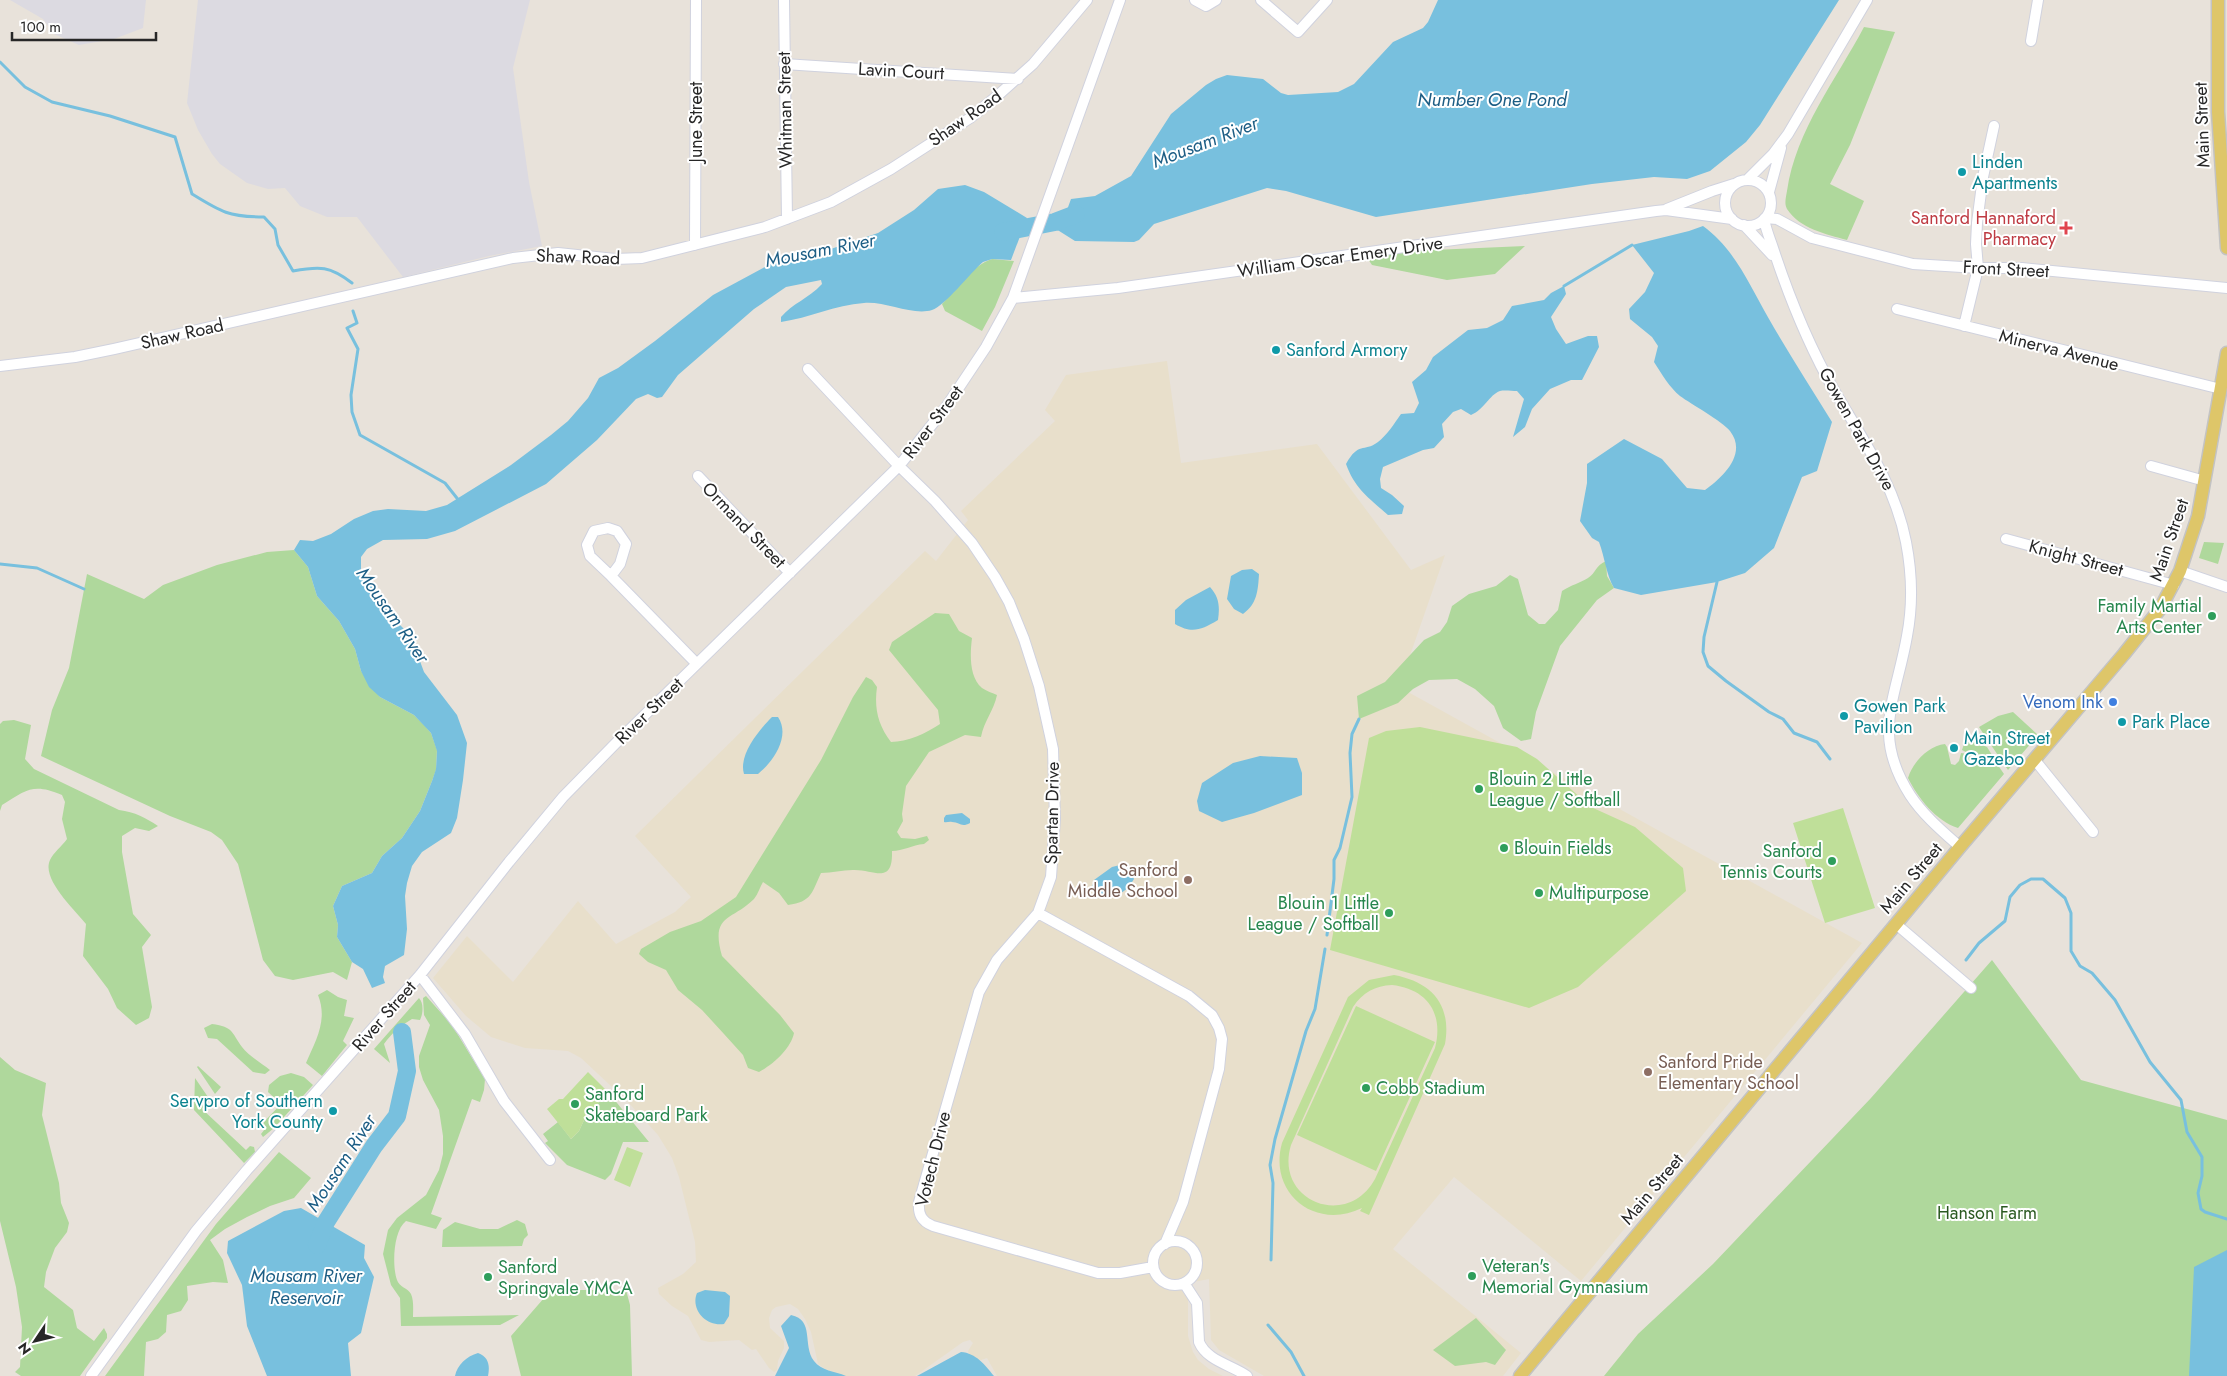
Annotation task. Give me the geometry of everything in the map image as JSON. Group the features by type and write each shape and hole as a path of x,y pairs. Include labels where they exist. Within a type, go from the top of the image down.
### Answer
{"main road":[{"name":"Main Street","path":"2218,0 2222,18 2227,248"},
{"name":"Main Street","path":"1520,1376 2160,609 2174,585 2192,537 2205,481 2227,353"}],"street":[{"name":"June Street","path":"696,0 696,245"},
{"name":"Whitman Street","path":"784,0 787,220"},
{"name":"Shaw Road","path":"0,366 75,357 114,349 513,258 558,253 615,260 635,259 696,245 787,220 868,184 970,118 1033,64 1087,0"},
{"name":"River Street","path":"91,1376 196,1230 420,975 520,848 563,797 899,466 946,407 971,372 1012,298 1120,0"},
{"path":"1195,0 1206,6 1213,4 1216,0"},
{"path":"1261,0 1298,32 1326,0"},
{"path":"1747,180 1783,142 1867,0"},
{"path":"2031,41 2038,0"},
{"name":"Lavin Court","path":"784,64 1018,78"},
{"path":"1964,326 1978,268 1976,231 1983,177 1994,126"},
{"path":"1770,196 1759,182 1747,180 1734,184 1726,196 1726,211 1732,220 1744,226 1757,224 1765,219 1770,210 1770,196 1783,142"},
{"name":"William Oscar Emery Drive","path":"1012,298 1118,288 1666,210 1712,190 1734,184"},
{"name":"Front Street","path":"1770,196 1790,227"},
{"name":"William Oscar Emery Drive","path":"1666,210 1732,220"},
{"name":"Front Street","path":"1765,219 1777,219 1812,238 1901,261 1926,265 2022,268 2227,288"},
{"name":"Gowen Park Drive","path":"1765,219 1777,262 1815,352 1834,389 1882,469 1899,512 1909,558 1911,604 1908,635 1889,708 1890,744 1897,770 1911,796 1931,820 1960,847"},
{"name":"Gowen Park Drive","path":"1744,226 1760,240 1777,262"},
{"name":"Minerva Avenue","path":"1897,309 2221,389"},
{"name":"Spartan Drive","path":"808,369 899,466 935,500 972,543 1009,602 1040,686 1053,750 1055,819 1051,876 1038,913"},
{"path":"2151,466 2205,481"},
{"name":"Ormand Street","path":"698,476 790,573"},
{"path":"611,576 620,564 626,544 617,531 608,528 598,529 589,538 587,550 594,561 697,664"},
{"name":"Knight Street","path":"2006,539 2174,585"},
{"path":"2180,571 2227,587"},
{"path":"2034,759 2093,832"},
{"path":"1038,913 1190,996 1212,1015 1219,1028 1222,1039 1219,1069 1183,1202 1165,1244 1157,1251 1153,1267 1158,1277 1168,1284 1184,1283 1195,1270 1194,1254 1182,1243 1165,1244"},
{"name":"Votech Drive","path":"1038,913 996,960 979,992 918,1212 924,1221 933,1226 1098,1273 1120,1273 1153,1267"},
{"path":"1896,924 1971,988"},
{"path":"420,975 465,1034 504,1101 550,1160"},
{"path":"1184,1283 1197,1303 1200,1347 1210,1356 1247,1376"}],"shaded area":[{"path":"10,0 146,0 143,28 114,39 79,45 54,34 43,19"},
{"path":"198,0 530,0 513,68 529,182 542,246 489,256 403,277 357,217 327,217 300,206 285,188 268,189 247,183 220,164 198,130 187,103"},
{"name":"Sanford Middle School","path":"1167,361 1181,463 1317,444 1411,570 1445,555 1399,687 1862,943 1581,1281 1454,1177 1393,1249 1521,1353 1503,1376 1264,1376 1219,1350 1211,1340 1209,1279 1188,1283 1188,1336 1193,1352 1198,1360 1209,1369 1223,1376 997,1376 987,1358 981,1360 970,1357 968,1351 973,1343 970,1340 963,1342 915,1376 842,1376 818,1364 811,1332 805,1319 798,1309 790,1304 776,1307 772,1310 769,1318 770,1328 784,1341 784,1348 778,1361 777,1370 774,1372 756,1349 752,1350 739,1340 709,1342 701,1340 688,1316 672,1306 659,1294 658,1288 683,1274 696,1262 695,1242 679,1177 672,1158 658,1135 627,1101 581,1058 568,1051 525,1048 491,1037 466,1016 433,978 467,936 513,982 578,901 616,944 675,912 691,897 635,836 925,551 936,561 968,520 961,511 1055,421 1045,410 1066,375"}],"green space":[{"path":"1864,27 1895,32 1850,145 1830,184 1864,201 1847,240 1806,226 1792,216 1787,209 1786,200 1792,169 1808,126"},
{"path":"1525,246 1495,274 1447,280 1372,265 1364,253"},
{"path":"992,259 1014,261 995,307 982,331 945,311 942,304 971,272 984,262"},
{"path":"2204,542 2224,543 2218,564 2199,558"},
{"path":"294,550 308,567 317,596 339,621 355,649 361,671 380,697 414,715 424,725 431,733 437,750 436,770 432,781 420,811 402,838 382,856 372,873 342,886 333,906 338,925 337,937 352,962 347,980 333,972 293,980 275,976 263,960 238,864 222,840 211,832 170,816 41,756 52,710 69,668 87,574 144,599 163,585 217,565 267,552"},
{"path":"1606,561 1607,576 1614,588 1597,600 1560,646 1536,712 1531,739 1521,741 1503,728 1494,706 1475,689 1457,679 1429,680 1413,689 1398,703 1359,719 1357,696 1385,682 1424,640 1440,632 1447,622 1452,606 1469,594 1496,586 1510,575 1518,579 1528,615 1539,624 1545,624 1558,610 1562,591 1588,578"},
{"path":"935,613 949,614 959,631 972,638 971,658 973,672 982,688 997,695 994,706 981,737 965,735 929,752 906,786 902,814 903,821 897,832 901,838 915,839 927,836 929,840 924,844 892,851 889,869 886,872 875,873 853,870 821,873 807,899 796,904 788,905 779,893 763,882 754,899 721,925 719,942 722,956 780,1015 794,1033 786,1050 770,1065 759,1072 748,1068 743,1055 702,1010 678,990 666,970 648,962 639,954 641,949 670,932 701,921 736,897 821,760 853,697 866,677 872,680 877,687 876,702 878,716 891,742 917,736 940,724 938,710 889,650 892,642"},
{"path":"2013,712 2038,735 2008,770 1991,745 1991,737 1983,733 1979,727 1998,716"},
{"path":"14,720 31,725 25,759 34,769 119,810 140,816 158,826 149,831 135,828 122,836 122,852 133,914 151,935 142,947 152,1007 149,1018 136,1025 117,1008 108,989 83,956 86,924 60,894 50,876 50,860 67,839 62,819 65,802 62,795 44,789 31,790 18,795 2,805 0,811 0,724 3,721"},
{"name":"Blouin Fields","path":"1420,727 1517,747 1537,759 1591,807 1635,827 1683,868 1686,891 1578,987 1529,1008 1330,950 1369,738 1386,731"},
{"path":"1978,734 1980,744 1987,747 1992,755 1970,754 1962,750 1964,744"},
{"path":"1945,744 1951,764 1955,765 1959,761 1961,753 1993,758 2004,774 1958,828 1942,820 1928,808 1908,778 1917,761 1927,751"},
{"name":"Sanford Tennis Courts","path":"1843,808 1875,908 1825,923 1793,823"},
{"name":"Hanson Farm","path":"1992,960 2081,1080 2227,1120 2227,1376 1604,1376 1638,1334 1713,1264 1871,1098"},
{"path":"1394,975 1407,978 1428,989 1442,1006 1445,1017 1445,1044 1369,1215 1360,1211 1362,1208 1344,1214 1328,1215 1312,1211 1299,1203 1289,1192 1282,1177 1279,1161 1282,1143 1348,997 1369,980","holes":["1392,985 1404,987 1423,997 1435,1014 1437,1024 1435,1048 1375,1179 1363,1194 1348,1203 1332,1205 1316,1202 1303,1194 1293,1181 1289,1165 1291,1145 1353,1007 1361,997 1375,988"]},
{"path":"327,990 347,1000 344,1016 354,1018 343,1041 347,1045 322,1076 306,1063 320,1030 322,1013 318,995"},
{"path":"426,996 452,1025 485,1079 484,1090 480,1102 472,1099 431,1214 442,1218 436,1229 406,1221 398,1232 396,1240 395,1274 398,1282 411,1294 413,1317 519,1315 500,1325 401,1326 400,1298 391,1285 383,1254 388,1230 397,1218 426,1195 439,1170 443,1154 443,1136 439,1110 423,1080 419,1067 419,1056 430,1025 424,1015 423,998"},
{"path":"419,998 422,1003 420,1020 412,1019 400,1027 384,1044 390,1063 374,1049"},
{"name":"Cobb Stadium","path":"1356,1006 1435,1042 1376,1171 1297,1135"},
{"path":"212,1024 231,1031 245,1050 270,1070 265,1074 253,1072 217,1039 208,1038 204,1028"},
{"path":"0,1057 15,1070 46,1083 42,1115 59,1183 61,1203 69,1223 67,1232 55,1248 46,1272 44,1287 73,1310 77,1328 94,1341 104,1328 107,1334 107,1338 80,1376 21,1376 15,1372 20,1367 22,1327 16,1287 0,1221"},
{"path":"197,1067 221,1087 215,1094"},
{"name":"Sanford Skateboard Park","path":"588,1072 608,1092 585,1118 579,1131 571,1139 547,1109 559,1099 563,1099"},
{"path":"291,1073 304,1077 313,1085 274,1128 263,1137 261,1134 265,1129 261,1125 281,1104 268,1092 269,1085 280,1076"},
{"path":"195,1078 210,1100 202,1109 246,1150 250,1146 254,1147 255,1152 244,1163 194,1110"},
{"path":"608,1092 649,1142 623,1142 611,1174 605,1180 567,1165 545,1143 548,1141 543,1134 558,1122 571,1139 579,1131 585,1118"},
{"path":"627,1147 643,1153 630,1187 614,1180"},
{"path":"279,1152 311,1178 294,1198 270,1206 247,1217 210,1240 223,1260 228,1283 213,1282 187,1286 188,1300 181,1311 167,1315 166,1332 158,1339 146,1342 144,1376 105,1376 216,1224"},
{"path":"517,1220 525,1224 528,1235 524,1239 522,1246 442,1247 443,1230 455,1222 480,1229 498,1229"},
{"path":"551,1290 626,1290 630,1305 632,1376 521,1376 511,1336"},
{"path":"1476,1318 1506,1350 1495,1365 1486,1362 1455,1366 1433,1350"}],"water":[{"name":"Number One Pond","path":"1438,0 1839,0 1760,125 1746,142 1710,171 1687,179 1654,177 1592,184 1376,217 1286,191 1267,188 1154,224 1139,240 1134,242 1075,241 1056,229 1055,222 1058,212 1067,210 1071,199 1095,196 1131,176 1171,114 1216,79 1227,75 1263,79 1281,93 1288,95 1338,92 1354,84 1393,42 1423,28 1428,22"},
{"path":"965,185 984,192 1027,218 1011,260 992,259 983,262 937,307 932,310 916,311 872,303 853,304 781,322 781,317 786,312 822,284 821,280 786,287 754,309 678,375 662,397 657,398 648,394 636,399 597,440 546,484 455,531 427,539 383,540 367,549 361,557 361,570 382,599 388,613 407,632 424,672 457,715 467,743 457,818 451,833 422,852 412,866 405,896 407,929 404,955 385,966 383,977 385,983 372,988 363,969 352,962 337,937 338,925 333,906 342,886 372,873 382,856 402,838 420,811 436,769 437,751 431,733 414,715 380,697 369,687 361,671 355,649 339,621 317,596 308,567 294,550 300,540 313,541 331,534 354,519 373,511 388,509 426,511 447,505 511,465 551,435 568,421 588,398 599,378 618,368 713,295 778,260 813,255 878,233 914,210 938,189"},
{"path":"1703,226 1724,246 1741,269 1832,422 1817,471 1802,477 1774,548 1745,573 1717,582 1641,595 1614,588 1599,542 1592,538 1580,521 1587,483 1587,464 1624,439 1662,459 1687,488 1705,490 1719,479 1731,465 1736,448 1735,440 1730,431 1673,389 1654,362 1658,346 1652,337 1630,319 1629,309 1645,292 1654,273 1632,245"},
{"path":"1564,286 1566,294 1551,317 1556,329 1566,344 1588,336 1597,336 1599,347 1582,380 1571,380 1550,389 1532,409 1525,427 1513,437 1524,399 1517,391 1496,393 1471,415 1461,409 1453,412 1442,424 1444,437 1434,448 1423,450 1383,467 1380,479 1381,488 1404,506 1402,514 1388,515 1358,487 1346,464 1350,457 1354,452 1378,442 1401,414 1414,413 1419,403 1412,382 1426,370 1433,357 1468,330 1487,328 1503,320 1512,306 1544,300 1551,293"},
{"path":"1252,569 1259,574 1257,591 1251,606 1243,614 1234,609 1227,599 1231,576 1242,570"},
{"path":"1210,587 1218,602 1218,620 1196,630 1186,629 1175,624 1175,610 1186,600"},
{"path":"772,717 778,717 781,724 781,740 778,748 769,763 758,774 744,774 744,759 747,751 756,735"},
{"path":"1260,756 1297,758 1302,773 1302,795 1254,813 1222,822 1199,811 1197,801 1202,783 1233,763"},
{"path":"962,813 970,819 970,823 962,825 955,822 944,822 946,815"},
{"path":"1128,866 1134,879 1131,884 1118,895 1108,897 1096,896 1092,887 1094,880 1112,867"},
{"name":"Mousam River Reservoir","path":"301,1208 365,1245 364,1258 374,1277 361,1333 348,1343 351,1376 267,1376 247,1326 242,1285 227,1253 228,1241 284,1211"},
{"path":"2227,1250 2227,1376 2189,1376 2194,1267"},
{"path":"705,1290 725,1292 730,1296 729,1316 724,1324 712,1323 706,1320 698,1311 695,1299 697,1293"},
{"path":"791,1315 803,1322 806,1328 809,1348 814,1361 824,1369 846,1376 775,1376 789,1348 781,1326"},
{"path":"961,1352 976,1357 994,1376 917,1376"},
{"path":"478,1353 487,1359 488,1376 455,1376 463,1362 470,1356"}],"waterway":[{"path":"0,62 25,87 52,102 110,116 175,137 192,194 226,212 242,216 264,217 275,229 278,245 293,271 311,268 331,270 352,283"},
{"name":"Mousam River","path":"1003,232 1055,222 1076,214"},
{"path":"1564,286 1632,245"},
{"path":"353,311 357,323 347,328 358,349 351,395 352,412 360,435 445,483 460,502"},
{"path":"0,564 37,568 84,589"},
{"path":"1717,582 1704,637 1703,652 1708,666 1769,712 1783,719 1794,733 1817,742 1830,759"},
{"path":"1327,935 1334,879 1334,860 1340,848 1352,797 1350,753 1352,734 1359,719"},
{"path":"1966,960 1979,943 2005,921 2010,897 2020,885 2031,879 2043,879 2065,898 2071,913 2071,951 2080,966 2092,973 2115,1000 2150,1062 2181,1100 2187,1132 2202,1157 2202,1176 2198,1193 2201,1209 2227,1219"},
{"path":"1271,1260 1273,1183 1270,1165 1275,1139 1306,1031 1315,1009 1325,949"},
{"name":"Mousam River","path":"317,1245 326,1222 374,1146 397,1116 407,1071 402,1032"},
{"path":"1268,1325 1291,1352 1304,1376"}],"place":[{"name":"Linden Apartments","path":"1962,172"},
{"name":"Sanford Hannaford Pharmacy","path":"2066,228"},
{"name":"Sanford Armory","path":"1276,350"},
{"name":"Family Martial Arts Center","path":"2212,616"},
{"name":"Venom Ink","path":"2113,702"},
{"name":"Gowen Park Pavilion","path":"1844,716"},
{"name":"Park Place","path":"2122,722"},
{"name":"Main Street Gazebo","path":"1954,748"},
{"name":"Blouin 2 Little League / Softball","path":"1479,789"},
{"name":"Blouin Fields","path":"1504,848"},
{"name":"Sanford Tennis Courts","path":"1832,861"},
{"name":"Sanford Middle School","path":"1188,880"},
{"name":"Multipurpose","path":"1539,893"},
{"name":"Blouin 1 Little League / Softball","path":"1389,913"},
{"name":"Sanford Pride Elementary School","path":"1648,1072"},
{"name":"Cobb Stadium","path":"1366,1088"},
{"name":"Sanford Skateboard Park","path":"575,1104"},
{"name":"Servpro of Southern York County","path":"333,1111"},
{"name":"Veteran's Memorial Gymnasium","path":"1472,1276"},
{"name":"Sanford Springvale YMCA","path":"488,1277"}]}
